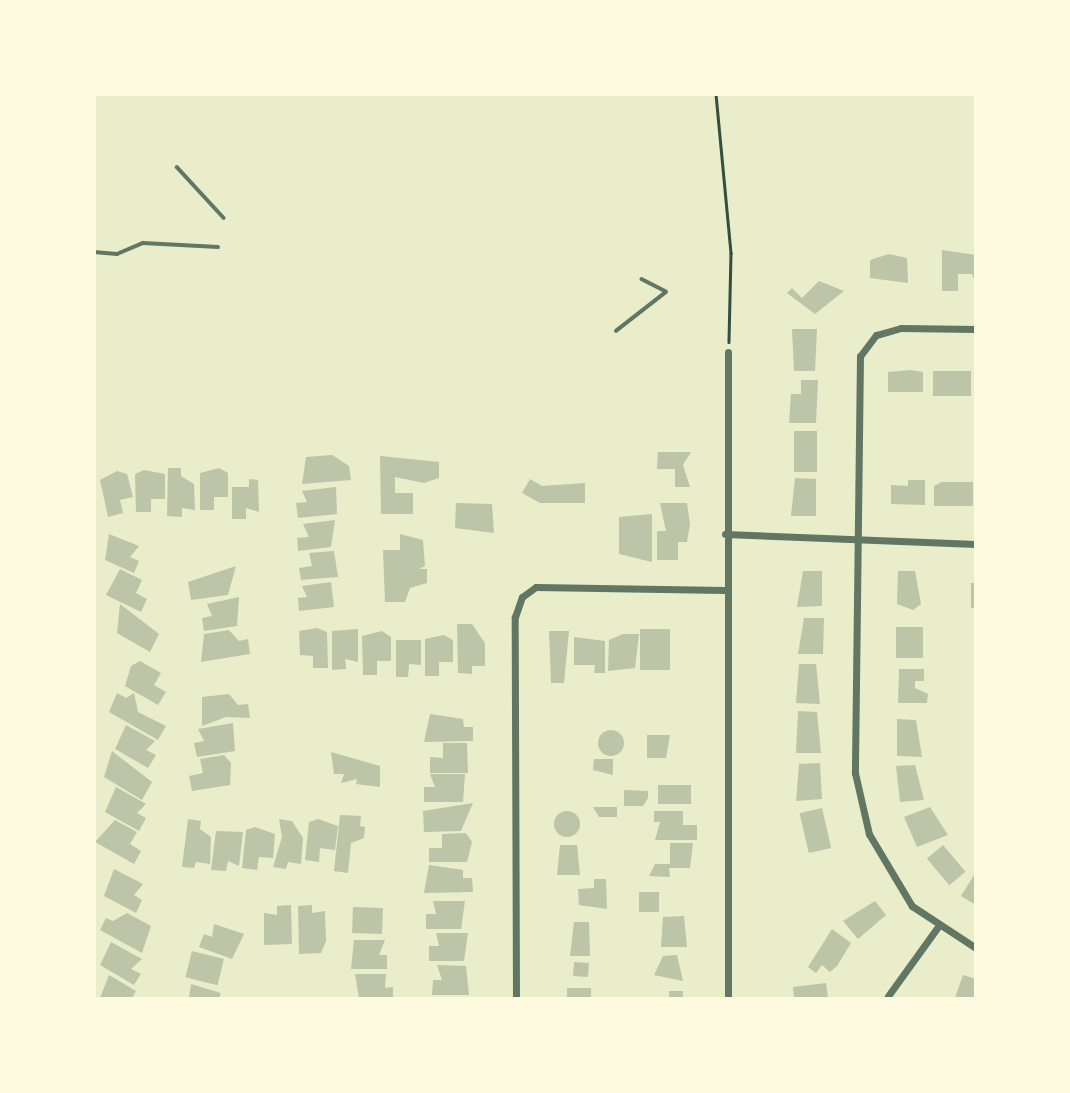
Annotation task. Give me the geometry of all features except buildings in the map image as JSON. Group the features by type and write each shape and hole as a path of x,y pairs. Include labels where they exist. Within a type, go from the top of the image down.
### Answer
{"street":[{"path":"975,328 901,328 876,335 860,356 855,544 855,774 869,834 888,871 912,906 937,928 975,948"},
{"path":"728,999 725,534 729,352"},
{"path":"725,534 855,544 975,544"},
{"path":"516,999 515,617 522,597 536,587 725,590"},
{"path":"888,996 937,928"}],"lane":[{"path":"177,167 224,218"},
{"path":"94,252 117,254 143,243 218,247"},
{"path":"616,331 666,292 642,281"}],"path":[{"path":"716,94 731,253 729,352"}]}
